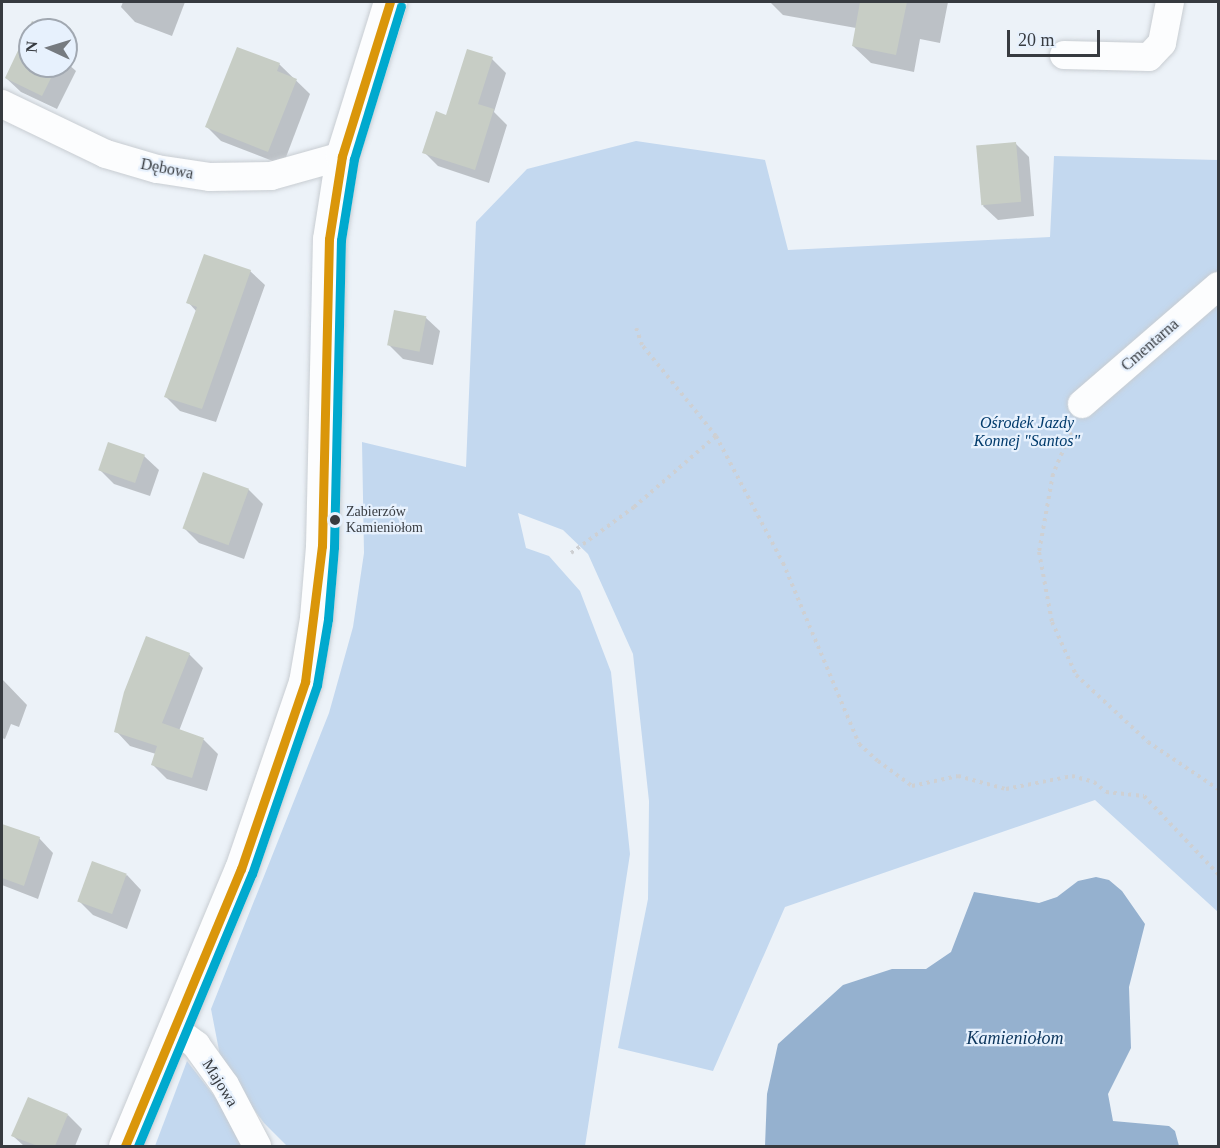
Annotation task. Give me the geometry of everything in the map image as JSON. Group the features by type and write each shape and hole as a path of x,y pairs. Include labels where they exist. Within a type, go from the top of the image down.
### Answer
{"main road":[{"path":"125,1146 241,869 305,682 316,618 322,546 324,324 329,239 342,156 381,5"}],"street":[{"path":"1064,55 1149,57 1162,43 1170,2"},
{"name":"Dębowa","path":"2,104 106,154 157,168 210,177 271,176 342,156"},
{"name":"Cmentarna","path":"1082,404 1218,286"},
{"name":"Majowa","path":"173,1028 196,1045 225,1085 256,1146"}],"path":[{"path":"636,328 642,345 716,436 783,563 860,744 878,761 912,786 958,776 1006,789 1072,776 1094,782 1106,792 1144,796 1218,874"},
{"path":"1082,404 1053,474 1039,552 1052,622 1076,675 1148,742 1218,789"},
{"path":"571,553 634,507 716,436"}],"green space":[{"name":"Ośrodek Jazdy Konnej \"Santos\"","path":"636,141 765,160 788,250 1050,237 1054,156 1218,160 1218,912 1095,800 785,907 713,1071 618,1048 648,899 649,801 633,654 588,554 563,530 518,513 526,548 549,556 580,591 611,672 630,854 585,1146 287,1146 264,1123 222,1066 211,1009 329,713 353,627 364,553 362,442 466,467 476,222 527,169"},
{"path":"187,1061 218,1101 242,1146 155,1146"}],"water":[{"name":"Kamieniołom","path":"1096,877 1109,880 1122,891 1145,924 1129,987 1131,1048 1108,1094 1113,1121 1169,1126 1175,1131 1179,1146 765,1146 767,1094 778,1044 843,985 892,969 926,969 951,952 974,892 1039,903 1057,897 1078,881"}],"building":[{"path":"860,2 907,2 896,55 852,46"},
{"path":"237,47 280,63 277,71 297,79 268,152 205,127"},
{"path":"467,49 493,57 478,104 494,109 475,170 422,153 436,111 446,115"},
{"path":"18,51 18,78 51,78 42,96 5,78"},
{"path":"1016,142 1021,202 981,205 976,145"},
{"path":"204,254 251,270 202,409 164,397 197,307 186,303"},
{"path":"394,310 426,316 420,352 387,345"},
{"path":"108,442 145,455 135,483 98,470"},
{"path":"203,472 249,489 229,545 182,528"},
{"path":"146,636 190,653 162,723 204,738 192,778 151,765 157,746 114,732 124,692"},
{"path":"2,824 40,837 24,886 2,878"},
{"path":"92,861 127,874 112,914 77,901"},
{"path":"28,1097 68,1114 55,1146 38,1146 11,1136"}],"transit line":[{"path":"125,1146 241,869 305,682 322,546 329,239 342,156 390,2"},
{"path":"138,1146 252,874 317,685 328,619 334,547 341,240 354,159 401,6"}],"place":[{"name":"Zabierzów Kamieniołom","path":"335,520"}]}
